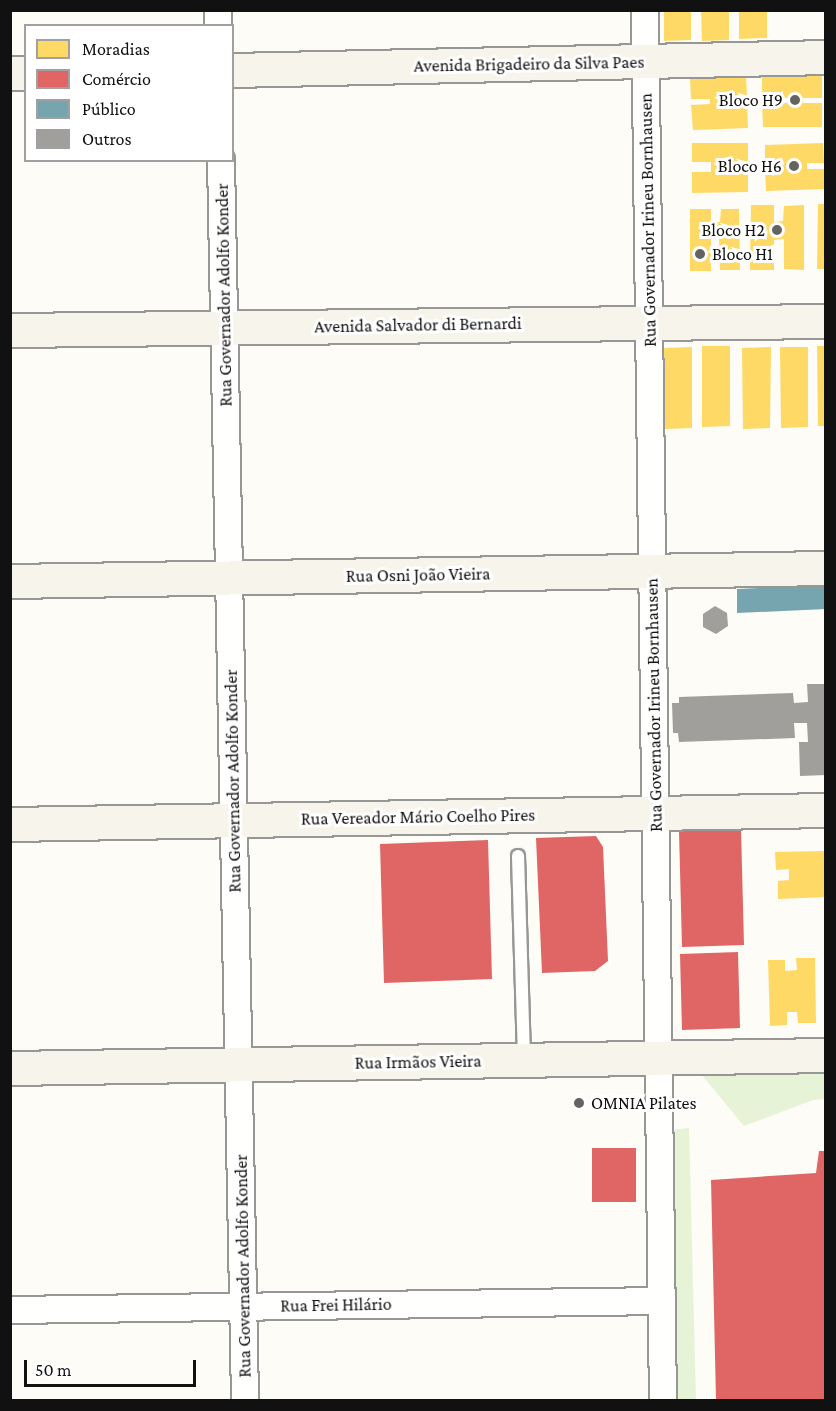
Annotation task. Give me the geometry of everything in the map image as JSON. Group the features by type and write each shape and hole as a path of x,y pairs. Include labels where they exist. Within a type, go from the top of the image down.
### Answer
{"street":[{"name":"Rua Governador Irineu Bornhausen","path":"645,10 663,1401"},
{"name":"Avenida Brigadeiro da Silva Paes","path":"234,70 825,57"},
{"name":"Rua Governador Adolfo Konder","path":"221,162 245,1401"},
{"name":"Avenida Salvador di Bernardi","path":"10,330 825,321"},
{"name":"Rua Osni João Vieira","path":"10,581 825,568"},
{"name":"Rua Vereador Mário Coelho Pires","path":"10,824 825,810"},
{"name":"Rua Irmãos Vieira","path":"10,1068 825,1055"},
{"name":"Rua Frei Hilário","path":"10,1310 662,1300"}],"lane":[{"path":"518,856 524,1060"}],"green space":[{"path":"825,1061 825,1099 813,1100 744,1126 692,1063"},
{"path":"689,1128 696,1400 675,1400 671,1130"}],"building: Moradias":[{"path":"664,10 691,10 691,40 664,41"},
{"path":"701,10 729,10 729,40 702,41"},
{"path":"739,10 767,10 767,38 739,39"},
{"path":"746,75 747,98 728,99 728,104 747,104 748,128 693,130 691,105 710,104 710,99 691,99 690,78"},
{"name":"Bloco H9","path":"762,76 822,76 822,98 803,98 803,103 822,103 822,127 763,127 762,103 787,103 787,98 762,98"},
{"path":"692,143 748,143 748,162 728,162 728,172 748,172 748,192 692,193 692,172 711,172 711,162 692,162"},
{"name":"Bloco H6","path":"823,143 824,163 807,163 807,169 824,169 824,189 766,191 765,169 781,168 781,163 765,164 765,145"},
{"path":"818,204 826,204 826,269 817,269"},
{"name":"Bloco H2","path":"751,205 774,205 774,222 783,221 784,206 804,205 804,270 784,269 784,239 774,240 774,270 750,270"},
{"name":"Bloco H1","path":"690,209 711,209 711,222 720,222 721,209 739,209 740,270 720,270 719,238 711,239 711,271 690,271"},
{"path":"702,346 730,346 730,426 702,427"},
{"path":"817,346 826,346 826,426 818,426"},
{"path":"692,347 692,428 665,429 664,348"},
{"path":"771,347 770,428 743,429 742,348"},
{"path":"780,347 808,347 808,427 781,428"},
{"path":"826,851 826,897 778,899 778,881 789,880 789,869 776,870 775,852"},
{"path":"796,958 815,958 816,1023 798,1023 797,1012 787,1012 787,1025 770,1026 768,960 785,960 785,971 797,970"}],"building: Comércio":[{"path":"741,829 744,945 682,947 679,831"},
{"path":"596,836 603,847 608,961 595,971 542,973 536,838"},
{"path":"488,840 492,979 384,983 380,844"},
{"path":"738,952 740,1028 682,1030 680,954"},
{"path":"592,1148 636,1148 636,1202 592,1202"},
{"path":"819,1151 826,1151 826,1400 716,1400 711,1180 816,1173"}],"building: Público":[{"path":"825,585 826,609 737,613 737,589"}],"building: Outros":[{"path":"715,606 727,613 728,626 716,634 703,627 703,614"},
{"path":"807,684 826,684 826,775 800,776 799,742 808,742 807,723 794,723 795,738 679,742 678,733 673,733 672,703 679,703 679,697 793,693 794,703 808,702"}],"place":[{"name":"Bloco H9","path":"795,100"},
{"name":"Bloco H6","path":"794,166"},
{"name":"Bloco H2","path":"777,230"},
{"name":"Bloco H1","path":"700,254"},
{"name":"OMNIA Pilates","path":"579,1103"}]}
